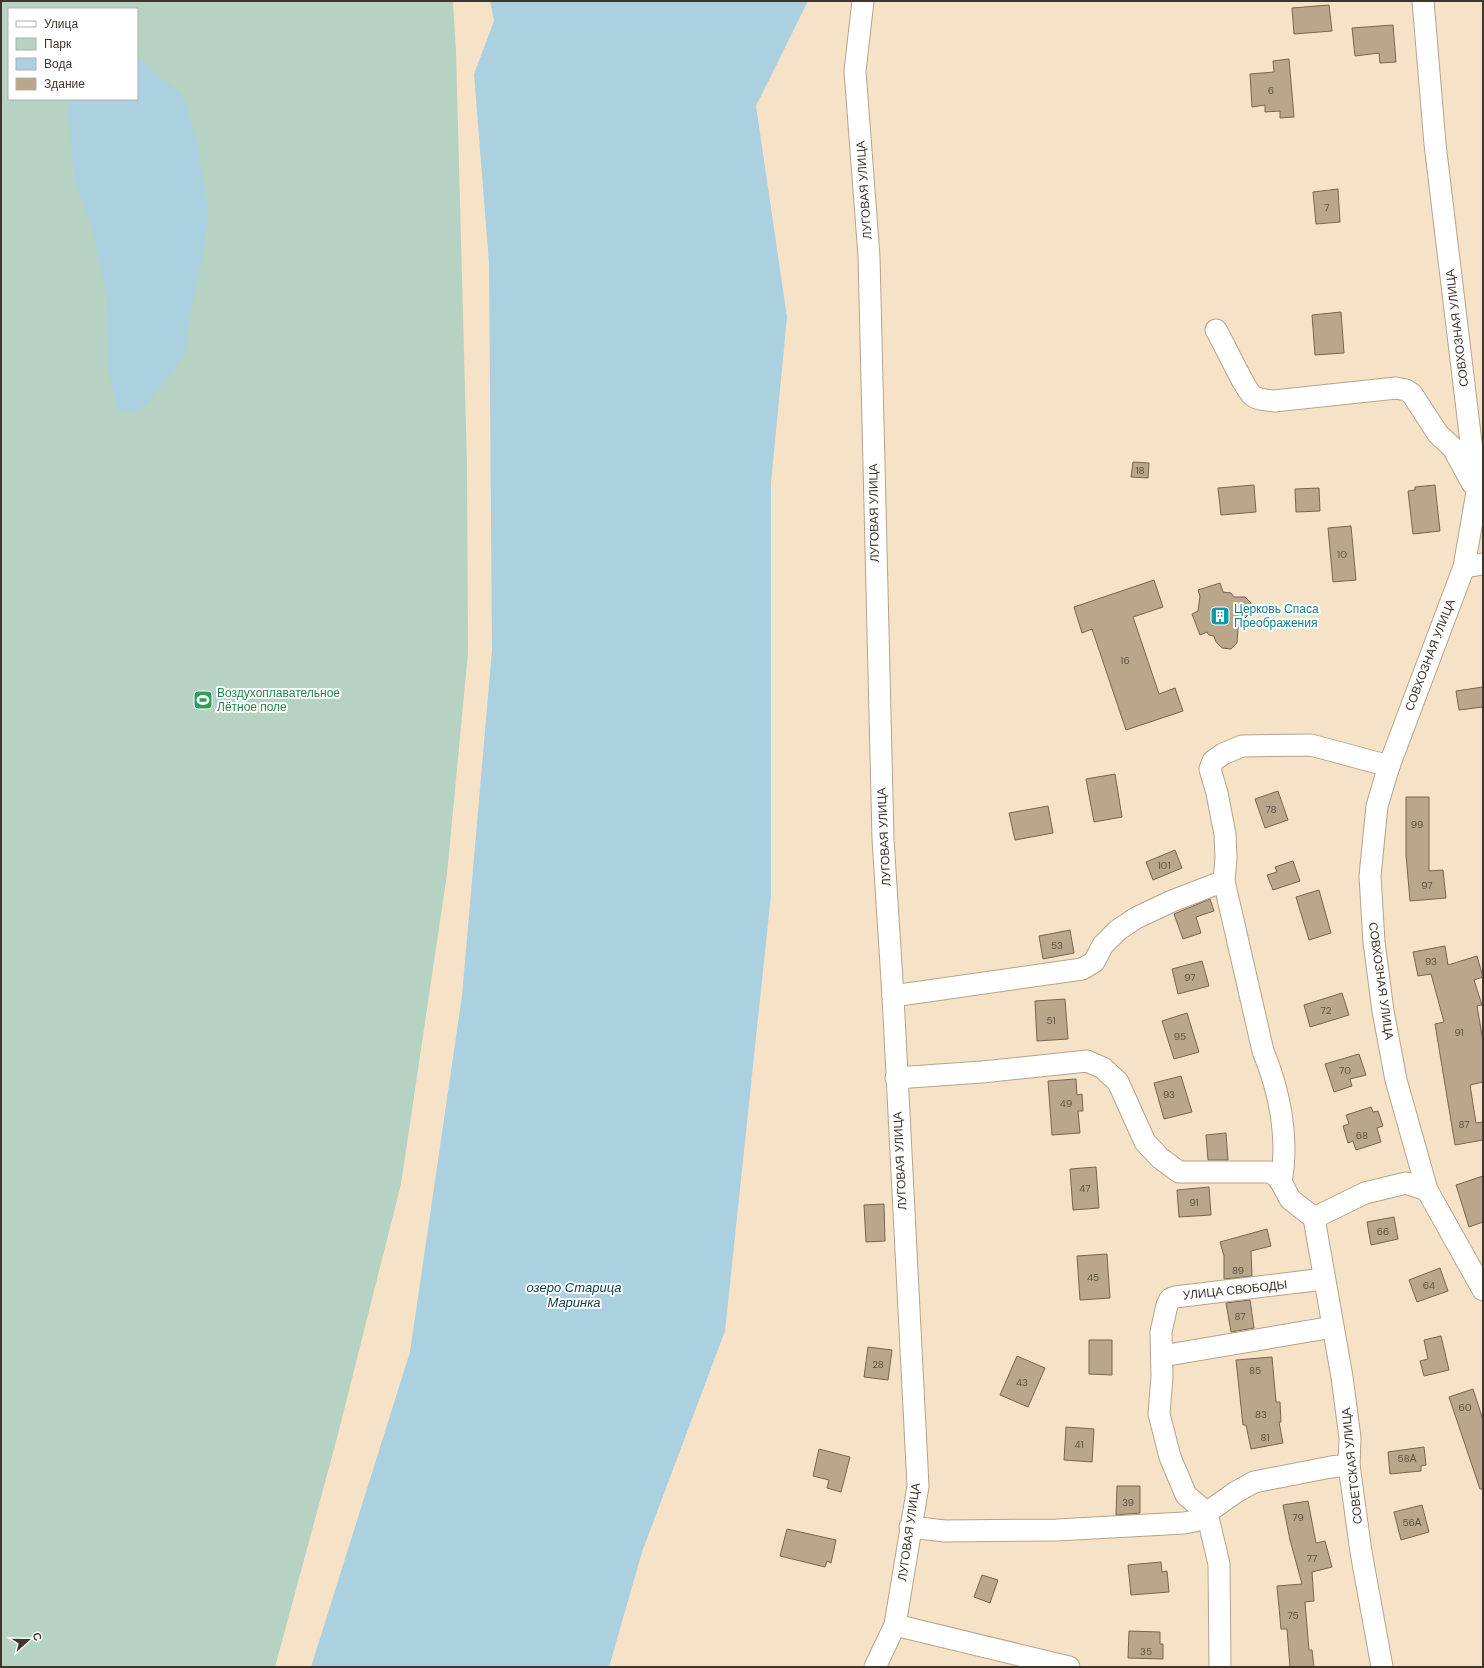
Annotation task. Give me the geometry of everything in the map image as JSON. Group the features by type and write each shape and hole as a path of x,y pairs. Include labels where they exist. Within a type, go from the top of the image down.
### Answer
{"street":[{"name":"ЛУГОВАЯ УЛИЦА","path":"863,1 855,71 869,256 882,824 893,996 918,1486 895,1625 875,1667"},
{"name":"СОВХОЗНАЯ УЛИЦА","path":"1423,1 1435,144 1477,492 1473,565 1389,766 1377,806 1370,876 1374,942 1383,1011 1396,1080 1427,1190 1483,1290"},
{"path":"1216,330 1246,386 1253,396 1263,400 1274,401 1396,388 1406,390 1412,394 1438,434 1453,448 1477,492"},
{"path":"1281,1182 1284,1164 1282,1117 1273,1076 1263,1051 1224,880 1226,858 1225,834 1210,769 1213,761 1223,754 1242,746 1311,745 1389,766"},
{"path":"893,996 1082,969 1094,962 1103,945 1118,930 1136,918 1172,901 1224,880"},
{"path":"896,1078 982,1072 1087,1061 1103,1068 1118,1082 1145,1142 1160,1158 1179,1172 1270,1172 1281,1182 1290,1199 1314,1218 1365,1193 1406,1183 1427,1190"},
{"name":"СОВЕТСКАЯ УЛИЦА","path":"1314,1218 1342,1377 1349,1431 1349,1465 1361,1552 1382,1667"},
{"name":"УЛИЦА СВОБОДЫ","path":"1207,1513 1186,1495 1170,1457 1159,1414 1162,1376 1161,1332 1167,1305 1170,1299 1175,1297 1323,1272"},
{"path":"1162,1356 1333,1327"},
{"path":"910,1527 945,1531 1057,1530 1118,1528 1191,1522 1195,1521 1236,1492 1254,1482 1300,1472 1349,1465"},
{"path":"1207,1513 1219,1564 1220,1667"},
{"path":"895,1625 1069,1667"}],"green space":[{"name":"Воздухоплавательное Лётное поле","path":"1,1 453,1 456,52 467,465 468,653 447,874 401,1184 337,1438 275,1667 1,1667"}],"water":[{"name":"озеро Старица Маринка","path":"490,1 808,1 756,106 787,317 771,483 771,895 725,1331 642,1552 609,1667 311,1667 410,1352 462,996 492,650 489,263 474,74 494,21"},
{"path":"138,56 152,71 182,94 196,135 208,210 204,250 189,320 185,355 157,392 139,411 118,411 108,369 107,297 92,227 75,182 68,114 70,100 138,100"}],"building":[{"path":"1329,5 1332,31 1294,34 1292,8"},
{"path":"1393,25 1396,62 1380,63 1379,53 1355,56 1352,28"},
{"path":"1289,59 1294,117 1280,118 1280,111 1265,112 1265,105 1252,107 1250,74 1274,72 1273,61"},
{"path":"1338,189 1340,222 1316,224 1313,192"},
{"path":"1341,312 1344,353 1315,355 1312,315"},
{"path":"1133,462 1149,463 1148,478 1131,477"},
{"path":"1254,485 1256,512 1221,515 1218,488"},
{"path":"1435,485 1440,531 1413,534 1408,491 1415,490 1415,487"},
{"path":"1319,488 1320,511 1296,512 1295,489"},
{"path":"1351,526 1356,580 1333,582 1328,528"},
{"path":"1154,580 1163,607 1133,617 1159,694 1175,688 1183,711 1126,730 1092,629 1082,633 1074,607"},
{"name":"Церковь Спаса Преображения","path":"1220,583 1223,592 1231,593 1234,597 1245,597 1251,603 1251,612 1242,621 1241,626 1238,628 1237,643 1231,649 1222,648 1216,642 1214,636 1209,635 1207,632 1200,635 1192,614 1198,611 1200,596 1198,590"},
{"path":"1483,687 1483,707 1459,710 1456,691"},
{"path":"1115,774 1122,817 1094,822 1086,779"},
{"path":"1278,791 1288,820 1265,828 1255,799"},
{"path":"1406,797 1429,797 1429,871 1443,870 1446,898 1410,901 1406,855"},
{"path":"1048,806 1053,833 1015,840 1009,813"},
{"path":"1175,850 1182,868 1153,880 1146,862"},
{"path":"1293,861 1300,881 1273,890 1267,875 1277,872 1275,867"},
{"path":"1319,890 1331,933 1309,940 1296,897"},
{"path":"1210,899 1214,911 1196,917 1201,933 1183,939 1174,914"},
{"path":"1070,930 1074,953 1043,959 1039,936"},
{"path":"1445,946 1448,965 1477,956 1483,977 1474,980 1482,1005 1477,1006 1483,1041 1483,1082 1470,1085 1476,1123 1483,1122 1483,1140 1455,1145 1435,1024 1444,1022 1431,974 1418,976 1413,952"},
{"path":"1202,961 1209,986 1178,994 1172,969"},
{"path":"1342,993 1349,1015 1310,1027 1304,1005"},
{"path":"1065,999 1068,1039 1037,1041 1035,1001"},
{"path":"1187,1013 1199,1052 1174,1059 1162,1021"},
{"path":"1359,1054 1366,1075 1350,1079 1352,1086 1334,1092 1325,1064"},
{"path":"1181,1076 1192,1112 1164,1119 1154,1083"},
{"path":"1076,1079 1077,1095 1082,1094 1083,1111 1078,1111 1080,1133 1052,1135 1048,1081"},
{"path":"1371,1107 1373,1112 1378,1111 1383,1126 1377,1128 1381,1142 1356,1150 1353,1141 1348,1143 1343,1126 1349,1124 1346,1115"},
{"path":"1226,1133 1228,1160 1208,1160 1206,1135"},
{"path":"1096,1167 1099,1208 1073,1210 1070,1169"},
{"path":"1483,1176 1483,1222 1469,1227 1456,1185"},
{"path":"1209,1187 1211,1215 1179,1217 1177,1190"},
{"path":"884,1204 885,1241 866,1242 864,1205"},
{"path":"1394,1217 1398,1239 1371,1245 1367,1222"},
{"path":"1267,1229 1271,1246 1251,1251 1252,1276 1224,1279 1224,1256 1220,1242"},
{"path":"1107,1254 1110,1298 1080,1300 1077,1256"},
{"path":"1440,1268 1448,1291 1417,1302 1409,1280"},
{"path":"1250,1300 1254,1328 1231,1332 1226,1303"},
{"path":"1441,1336 1449,1370 1424,1376 1420,1361 1428,1359 1424,1340"},
{"path":"1089,1340 1112,1340 1112,1375 1089,1374"},
{"path":"868,1347 892,1350 888,1380 864,1377"},
{"path":"1017,1356 1045,1368 1028,1407 1000,1395"},
{"path":"1272,1357 1276,1402 1280,1402 1281,1422 1279,1422 1283,1443 1251,1449 1246,1425 1243,1425 1236,1360"},
{"path":"1473,1389 1483,1420 1483,1489 1480,1489 1449,1397"},
{"path":"1066,1427 1094,1429 1092,1462 1064,1460"},
{"path":"1424,1447 1426,1465 1421,1466 1421,1471 1390,1474 1388,1452"},
{"path":"819,1449 850,1457 841,1492 827,1488 829,1480 813,1476"},
{"path":"1117,1486 1140,1486 1140,1513 1116,1515"},
{"path":"1308,1501 1316,1543 1325,1541 1332,1567 1312,1572 1314,1601 1305,1602 1309,1650 1312,1650 1314,1667 1290,1667 1287,1629 1281,1629 1277,1586 1302,1584 1290,1540 1283,1505"},
{"path":"1422,1505 1429,1532 1401,1540 1394,1512"},
{"path":"787,1529 836,1540 831,1563 827,1561 825,1567 780,1556"},
{"path":"1161,1562 1162,1572 1167,1571 1169,1592 1131,1595 1128,1565"},
{"path":"982,1575 998,1580 990,1603 974,1597"},
{"path":"1129,1631 1160,1632 1160,1644 1163,1644 1163,1659 1128,1658"}],"place":[{"name":"Церковь Спаса Преображения","path":"1220,616"},
{"name":"Воздухоплавательное Лётное поле","path":"203,700"}]}
